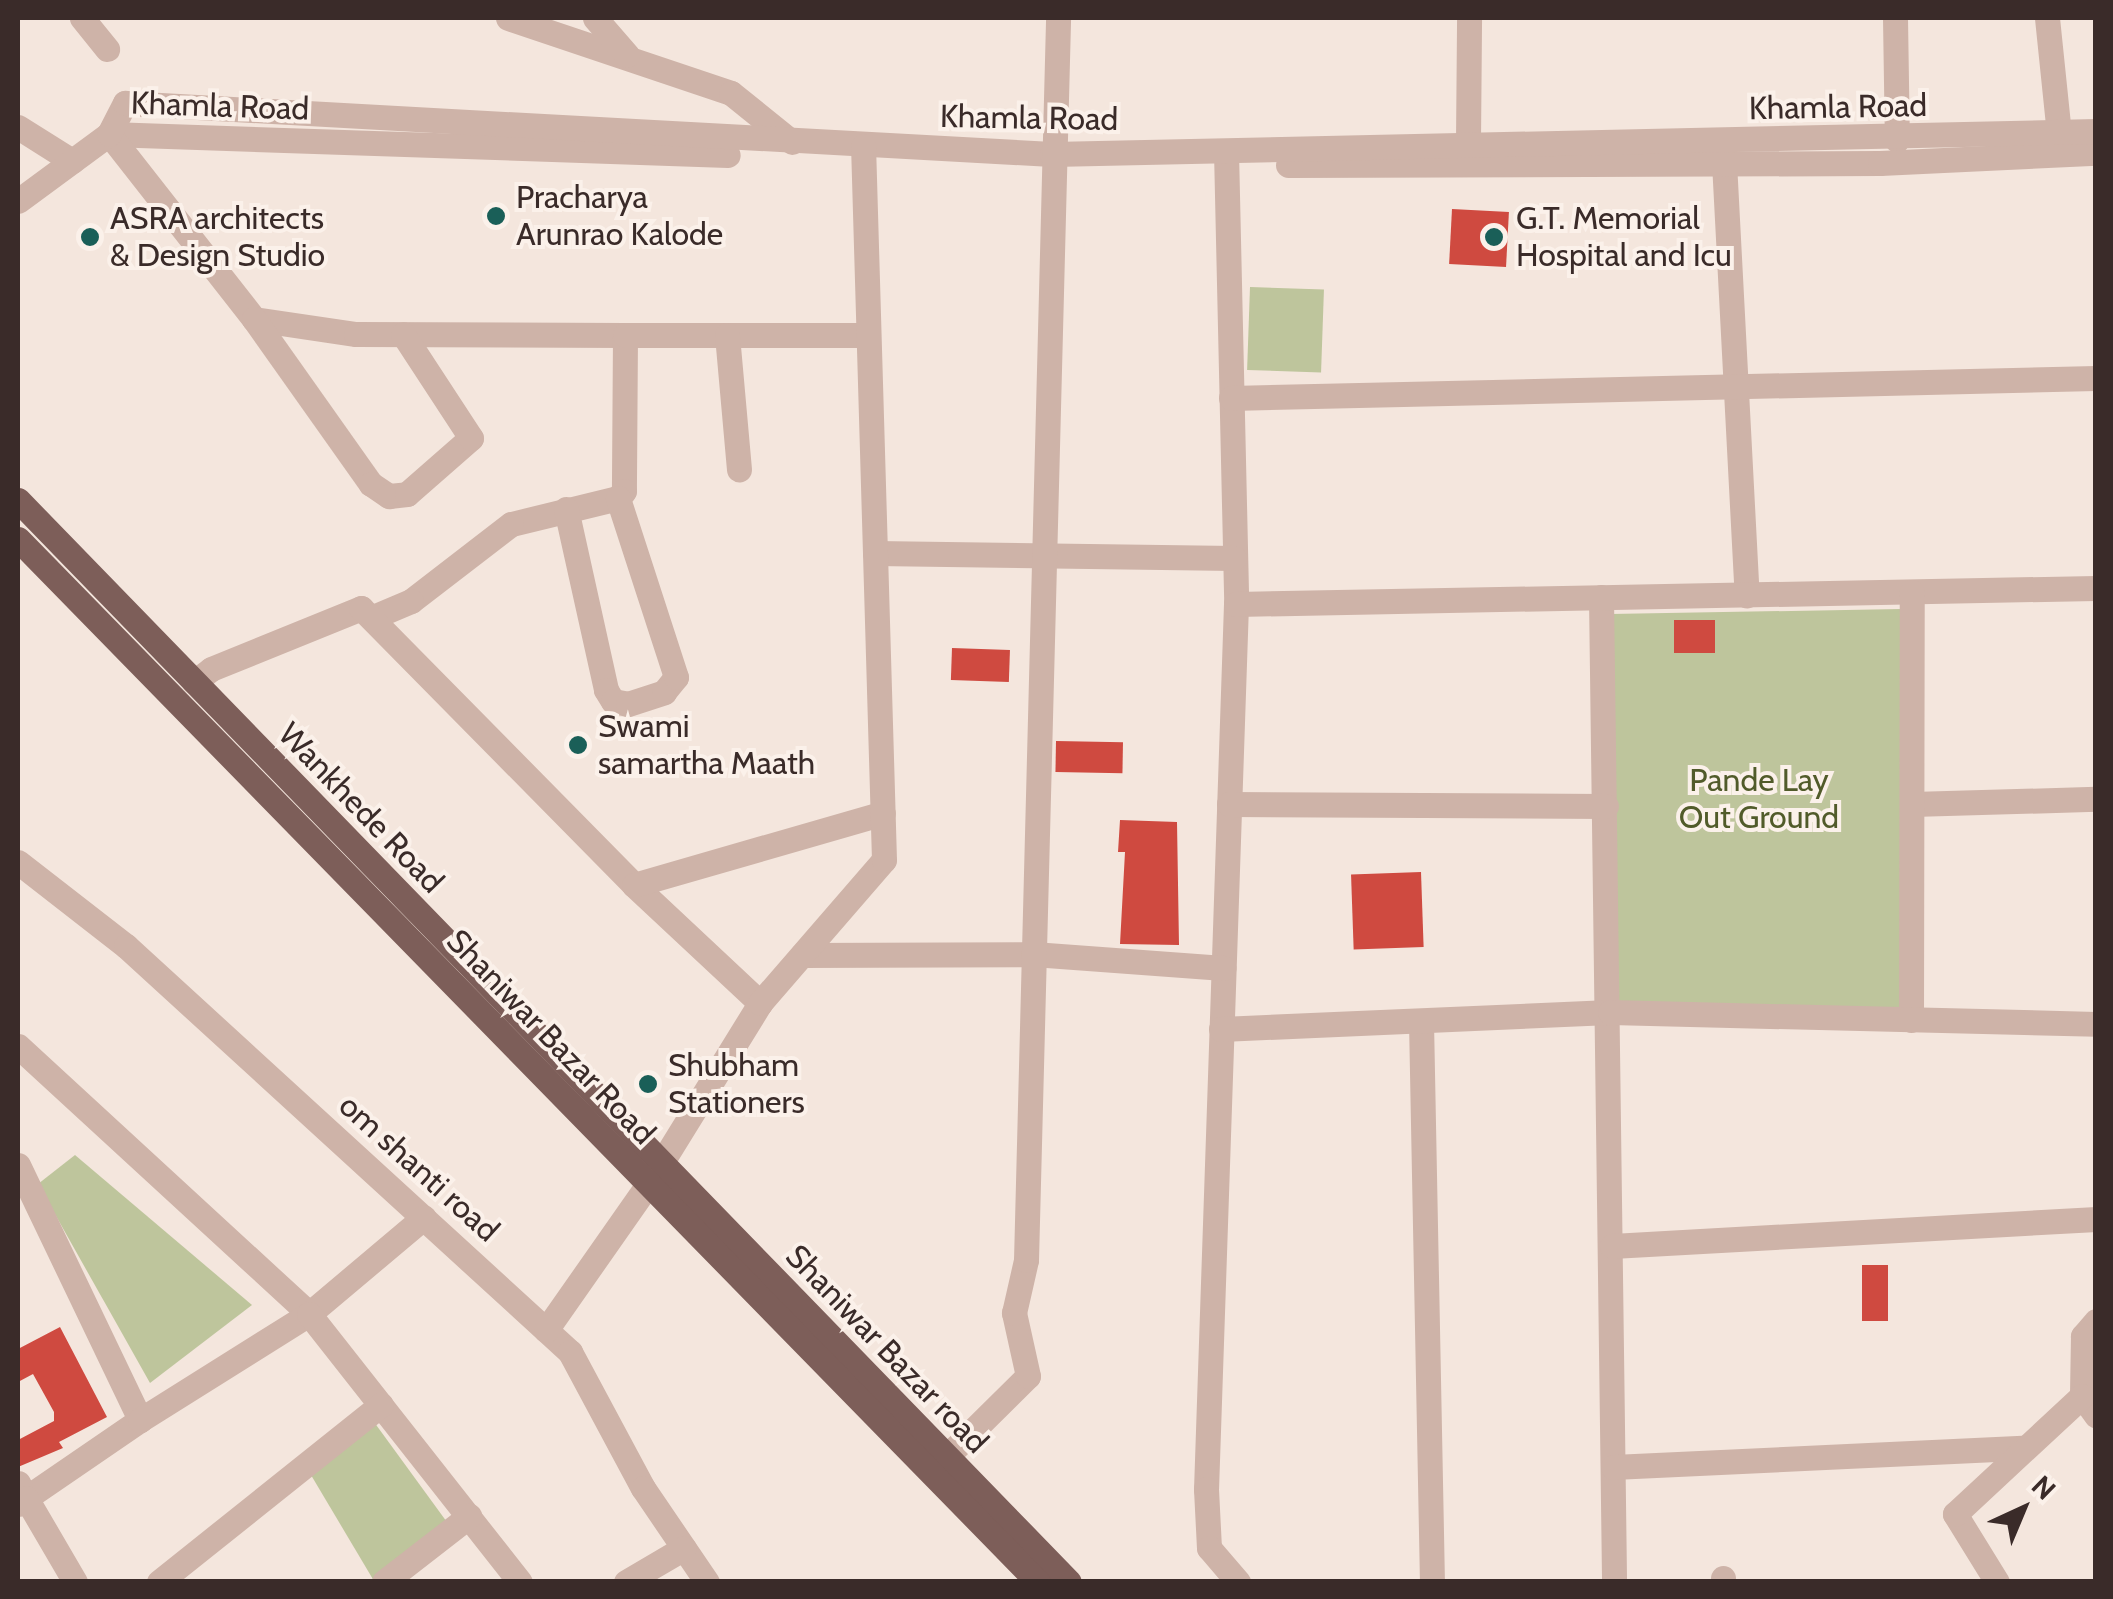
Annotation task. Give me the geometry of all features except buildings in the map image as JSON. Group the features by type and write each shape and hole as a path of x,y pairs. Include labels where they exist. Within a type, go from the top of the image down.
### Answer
{"main road":[{"name":"Wankhede Road","path":"18,500 654,1173"},
{"name":"Shaniwar Bazar Road","path":"18,539 654,1173"},
{"name":"Shaniwar Bazar road","path":"654,1173 939,1464 1069,1582"},
{"name":"Shaniwar Bazar Road","path":"939,1464 1038,1582"}],"street":[{"path":"82,18 106,49"},
{"path":"508,18 627,54 731,93 792,142"},
{"path":"595,18 627,54"},
{"path":"939,1464 1028,1376 1014,1312 1026,1260 1058,18"},
{"path":"1468,141 1469,18"},
{"path":"1894,18 1896,140"},
{"path":"2047,18 2059,134"},
{"name":"Khamla Road","path":"863,152 792,142 126,103 108,134 1052,158 1724,162 2096,154"},
{"path":"18,127 72,161"},
{"name":"Khamla Road","path":"1226,158 1468,141 1896,140 2096,131"},
{"path":"18,201 108,134 254,319 371,484 390,496 407,494 471,438 403,334"},
{"path":"546,1330 654,1173 760,1003 884,860 863,152"},
{"path":"1226,158 1236,604 1206,1489 1209,1548 1238,1582"},
{"path":"1724,162 1732,386 1747,595"},
{"path":"254,319 403,334 868,334"},
{"path":"728,335 739,469"},
{"path":"566,509 606,690 613,700 628,704 664,692 676,676 621,495 624,336"},
{"path":"1231,398 2096,378"},
{"path":"371,618 411,601 511,524 621,495"},
{"path":"621,495 685,676"},
{"path":"875,553 1234,558"},
{"path":"1236,604 2096,588"},
{"path":"1912,592 1912,1020"},
{"path":"1601,598 1610,1012 1614,1582"},
{"path":"194,682 361,608 634,886 760,1003"},
{"path":"1912,804 2096,799"},
{"path":"1229,804 1606,806"},
{"path":"634,886 883,813"},
{"name":"om shanti road","path":"18,862 126,946 570,1352 644,1488 708,1582"},
{"path":"802,955 1034,954 1223,968"},
{"path":"1221,1030 1610,1012 2096,1024"},
{"path":"1421,1020 1432,1582"},
{"path":"18,1046 309,1314 520,1582"},
{"path":"18,1165 140,1420"},
{"path":"75,1582 20,1495 309,1314 424,1217"},
{"path":"1612,1246 2096,1219"},
{"path":"1997,1582 1955,1514 2023,1448 2089,1406 2083,1336 2096,1321"},
{"path":"159,1582 381,1406"},
{"path":"1613,1466 2023,1448"},
{"path":"384,1582 469,1516"},
{"path":"626,1582 684,1548"}],"green space":[{"path":"1250,287 1324,290 1321,373 1247,370"},
{"name":"Pande Lay Out Ground","path":"1900,609 1907,1011 1617,1016 1610,614"},
{"path":"75,1155 252,1305 150,1383 38,1184"},
{"path":"374,1422 452,1529 374,1581 308,1470"}],"place":[{"name":"Pracharya Arunrao Kalode","path":"496,216"},
{"name":"ASRA architects & Design Studio","path":"90,237"},
{"name":"G.T. Memorial Hospital and Icu","path":"1494,237"},
{"name":"Swami samartha Maath","path":"578,745"},
{"name":"Shubham Stationers","path":"648,1084"}]}
